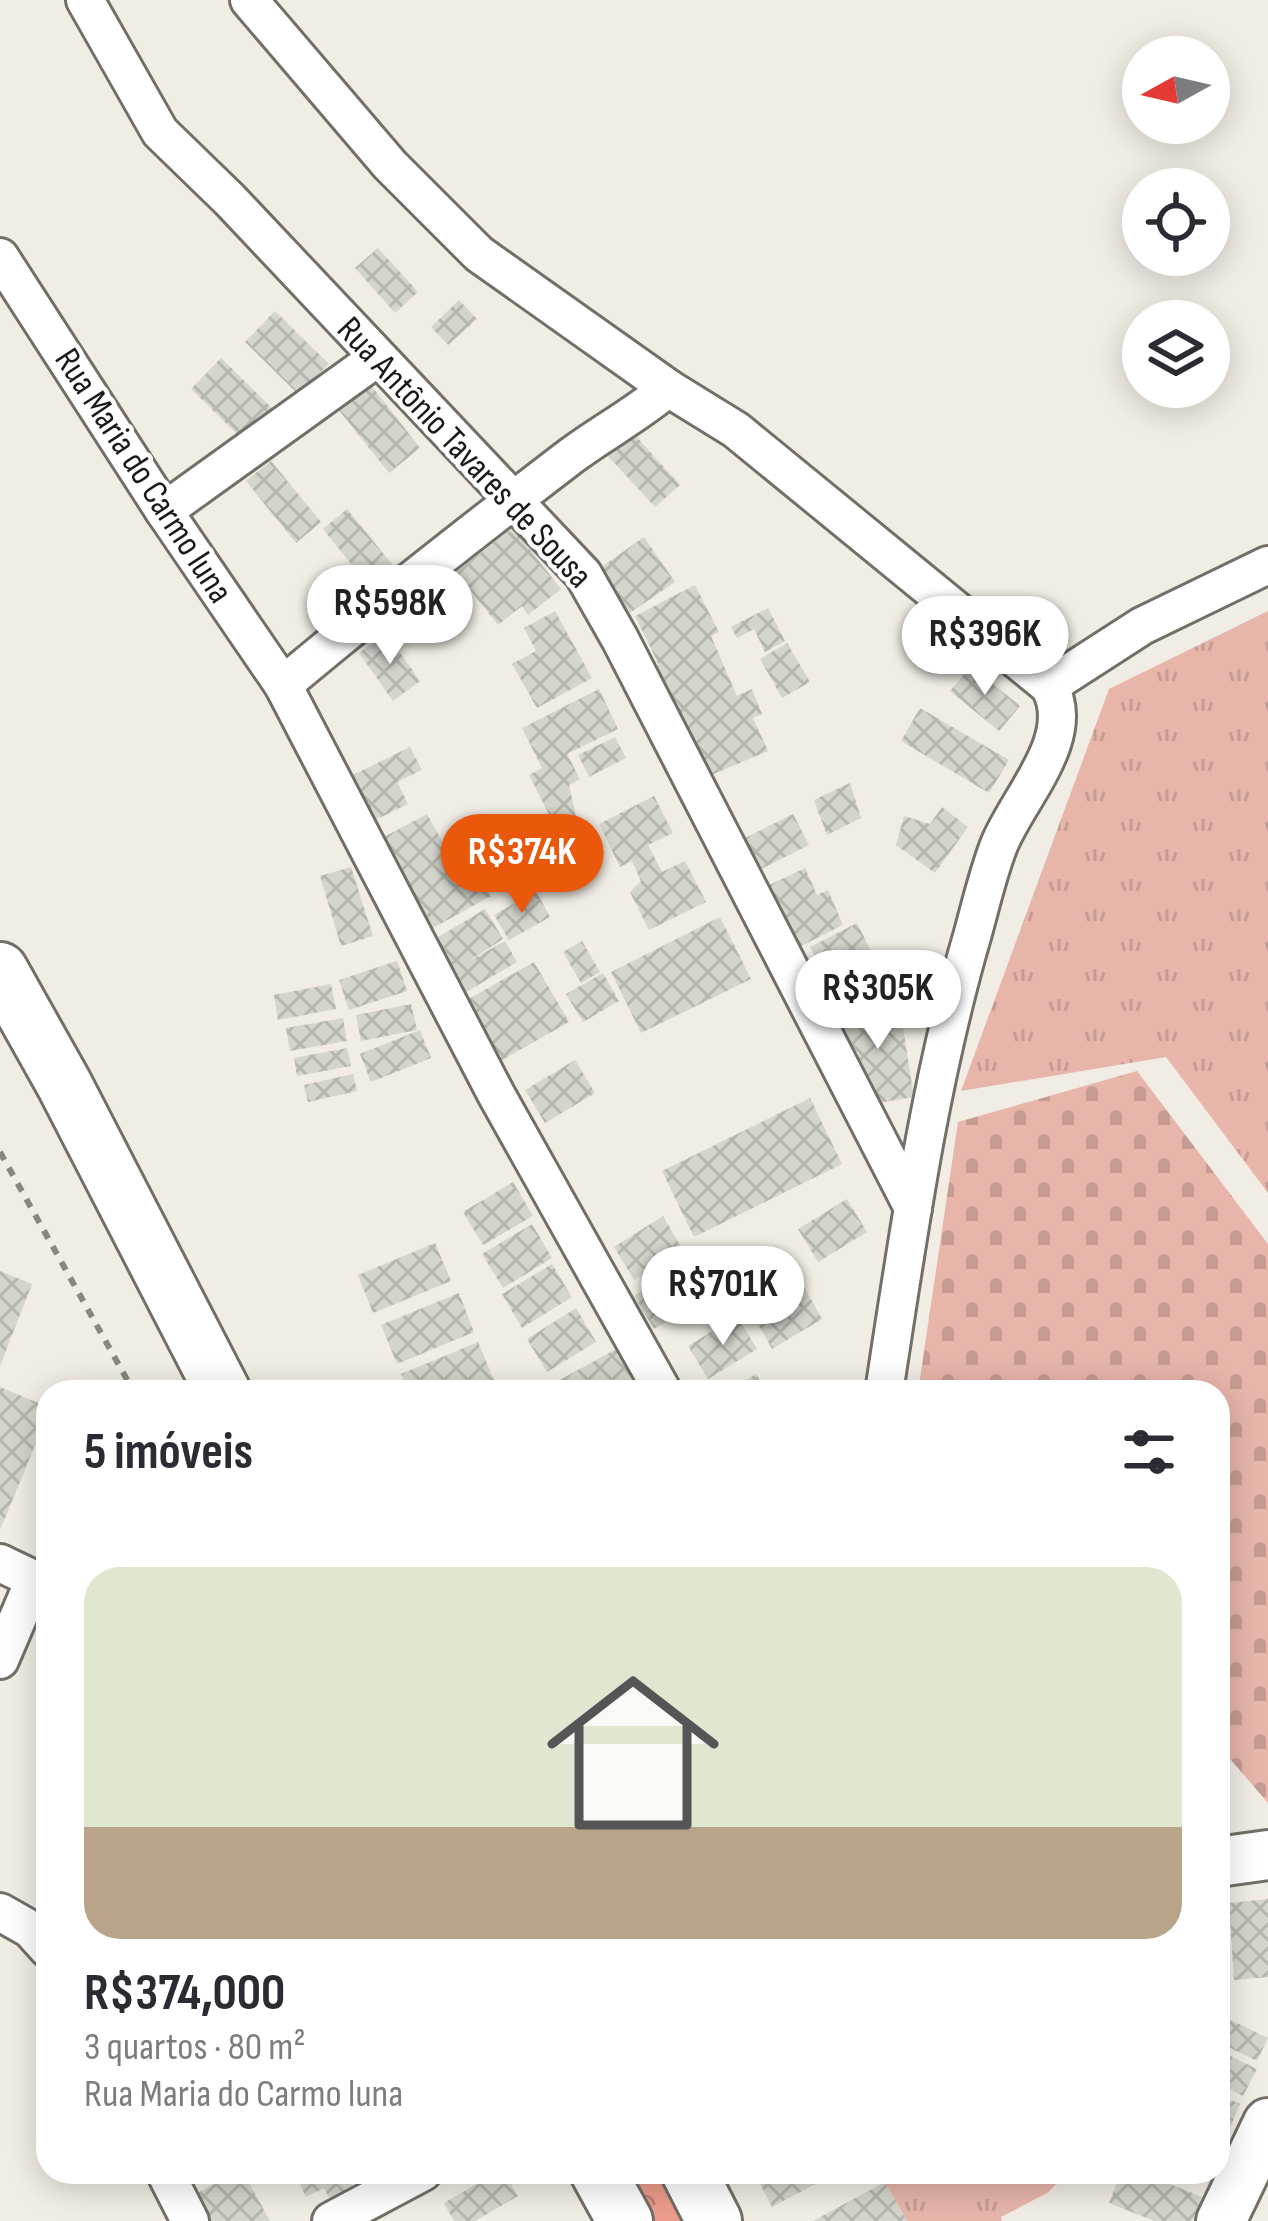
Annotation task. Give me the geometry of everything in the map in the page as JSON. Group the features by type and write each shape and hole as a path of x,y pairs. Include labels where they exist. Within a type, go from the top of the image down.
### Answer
{"main road":[{"path":"0,970 217,1380"},
{"path":"605,2184 625,2221"},
{"path":"695,2184 714,2221"}],"street":[{"name":"Rua Antônio Tavares de Sousa","path":"85,0 160,133 230,200 583,574 913,1208"},
{"path":"249,0 390,165 479,254 668,388 736,430 1049,686 1055,696 1049,751 999,843 947,1020 886,1380"},
{"name":"Rua Maria do Carmo luna","path":"0,257 283,685 496,1094 656,1380"},
{"path":"164,511 377,358"},
{"path":"283,685 515,499 668,388"},
{"path":"1049,686 1142,626 1268,565"},
{"path":"0,1563 36,1579"},
{"path":"0,1660 36,1593"},
{"path":"1230,1860 1268,1855"},
{"path":"0,1912 36,1936"},
{"path":"1221,2221 1268,2123"},
{"path":"171,2184 190,2221"},
{"path":"331,2221 400,2184"}],"path":[{"path":"0,1152 127,1380"}],"green space":[{"path":"1268,611 1268,1193 1166,1057 961,1091 1109,689"},
{"path":"1137,1071 1268,1244 1268,1803 1230,1759 1230,1380 920,1380 958,1122"},
{"path":"632,2184 683,2184 702,2221 652,2221"},
{"path":"886,2184 1056,2184 1001,2217 1002,2221 907,2221"}],"building":[{"path":"378,248 418,292 395,313 355,268"},
{"path":"459,300 477,319 448,345 431,327"},
{"path":"275,311 329,364 298,394 245,342"},
{"path":"221,358 275,411 244,441 191,389"},
{"path":"370,384 420,448 389,473 338,409"},
{"path":"633,433 680,485 655,507 608,456"},
{"path":"271,461 321,522 296,543 246,481"},
{"path":"347,509 396,569 371,589 323,529"},
{"path":"513,528 561,589 528,615 522,606 498,625 456,572"},
{"path":"644,537 675,582 630,613 600,568"},
{"path":"695,585 719,632 711,636 737,696 752,689 762,714 753,718 768,751 702,779 652,668 659,665 635,616"},
{"path":"768,608 785,641 765,652 754,629 737,638 731,627"},
{"path":"555,611 592,678 537,708 512,664 536,651 524,628"},
{"path":"386,633 420,681 393,701 359,653"},
{"path":"787,643 810,682 782,698 760,659"},
{"path":"971,666 1020,706 999,731 950,691"},
{"path":"599,689 618,729 567,754 580,779 569,785 578,825 557,830 529,775 542,768 522,728"},
{"path":"920,708 1009,760 989,793 901,741"},
{"path":"615,737 626,758 589,777 578,755"},
{"path":"410,747 422,770 397,782 408,804 369,823 347,778"},
{"path":"850,783 861,818 827,835 814,800"},
{"path":"654,796 673,833 648,845 662,872 685,861 706,902 649,930 630,892 641,881 632,861 620,867 599,824"},
{"path":"942,807 968,827 935,873 896,845 904,816 930,824"},
{"path":"427,814 454,863 469,855 491,896 431,929 382,838"},
{"path":"793,814 809,845 751,874 735,843"},
{"path":"351,867 373,936 341,946 320,876"},
{"path":"805,868 817,895 828,890 843,925 793,950 765,887"},
{"path":"536,891 550,917 509,940 494,915"},
{"path":"485,909 503,939 464,964 505,941 517,962 461,995 432,941"},
{"path":"720,917 751,979 641,1033 611,972"},
{"path":"857,923 872,953 826,977 810,947"},
{"path":"582,941 600,972 581,983 563,952"},
{"path":"874,959 890,991 834,1019 818,987"},
{"path":"397,961 407,991 349,1010 339,980"},
{"path":"534,962 569,1022 499,1062 465,1001"},
{"path":"603,973 619,1001 583,1022 566,994"},
{"path":"331,984 336,1009 278,1020 274,995"},
{"path":"898,997 914,1097 866,1105 858,1052 838,1055 826,1030"},
{"path":"411,1004 417,1030 361,1041 356,1015"},
{"path":"343,1018 347,1041 290,1051 286,1028"},
{"path":"420,1030 431,1058 371,1082 360,1054"},
{"path":"347,1048 351,1066 297,1076 294,1058"},
{"path":"575,1060 595,1093 545,1123 525,1090"},
{"path":"353,1074 357,1091 308,1102 304,1085"},
{"path":"810,1098 842,1164 694,1237 662,1171"},
{"path":"513,1182 533,1216 483,1245 463,1212"},
{"path":"847,1199 867,1232 818,1262 798,1229"},
{"path":"663,1216 683,1250 634,1280 614,1247"},
{"path":"532,1224 552,1258 503,1288 482,1254"},
{"path":"435,1243 451,1281 373,1313 358,1275"},
{"path":"552,1264 572,1297 522,1328 502,1294"},
{"path":"683,1265 704,1299 654,1329 634,1296"},
{"path":"0,1271 32,1284 0,1366"},
{"path":"803,1285 822,1319 772,1349 753,1315"},
{"path":"459,1293 474,1332 397,1364 381,1325"},
{"path":"576,1308 596,1342 547,1372 527,1339"},
{"path":"737,1316 757,1349 708,1379 688,1346"},
{"path":"478,1342 494,1380 404,1380 401,1374"},
{"path":"616,1349 633,1380 560,1380"},
{"path":"0,1387 36,1402 36,1443 0,1530"},
{"path":"1268,1899 1268,1977 1234,1980 1230,1903"},
{"path":"1230,2020 1268,2038 1257,2061 1230,2048"},
{"path":"1230,2056 1257,2069 1243,2096 1230,2089"},
{"path":"1230,2099 1240,2104 1230,2128"},
{"path":"214,2184 250,2184 270,2221 208,2221 194,2195"},
{"path":"300,2184 353,2187 330,2199 324,2188 306,2197"},
{"path":"476,2184 511,2184 518,2196 475,2221 454,2221 444,2203"},
{"path":"760,2184 815,2184 772,2207"},
{"path":"886,2184 907,2221 813,2221"},
{"path":"1116,2184 1170,2184 1202,2197 1192,2221 1154,2221 1109,2203"}]}
